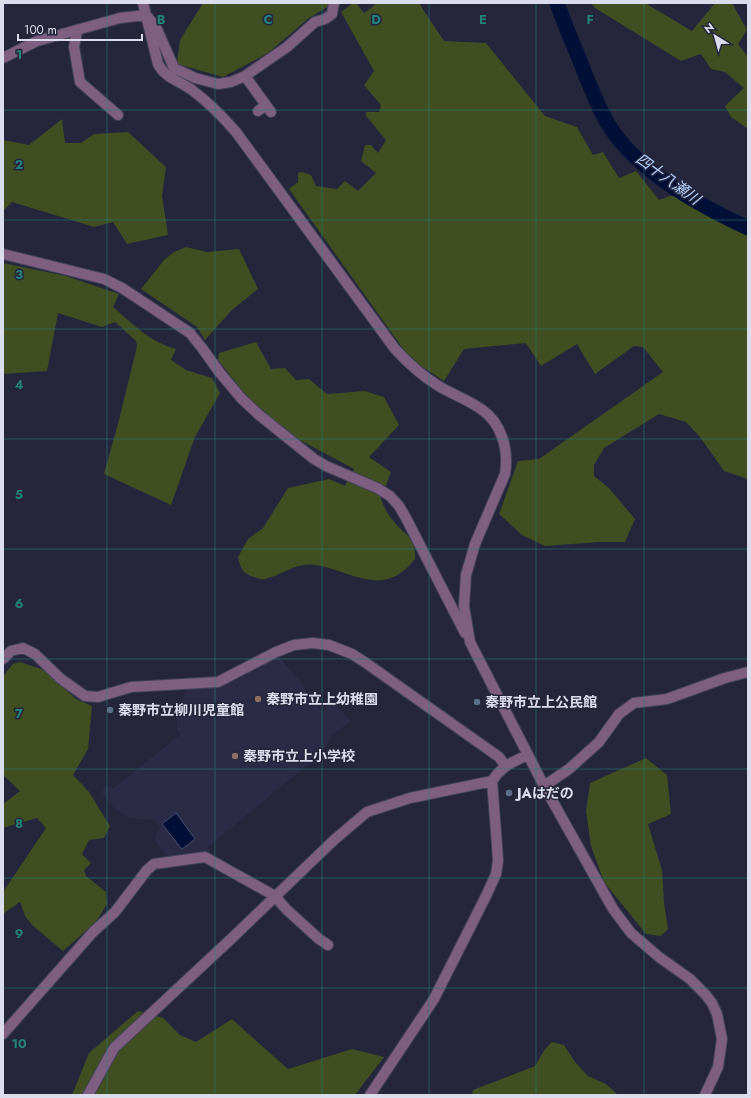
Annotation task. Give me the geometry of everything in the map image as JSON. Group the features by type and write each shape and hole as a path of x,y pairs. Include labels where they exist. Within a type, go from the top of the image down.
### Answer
{"street":[{"path":"143,3 158,64 161,70 191,90 224,119 236,132 395,349 408,364 437,385 482,410 490,416 497,427 505,447 507,462 505,474 475,544 466,575 464,606 470,642"},
{"path":"146,15 156,27 174,68 195,78 218,84 231,82 245,76 287,47 315,22 325,19 332,14 334,3"},
{"path":"3,58 38,41 120,18 146,15"},
{"path":"77,31 74,47 80,82 118,115"},
{"path":"245,76 265,109"},
{"path":"3,254 104,279 122,288 190,333 240,398 314,459 326,466 377,488 390,496 399,506 544,786 613,909 631,933 659,957 690,979 712,1003 719,1020 722,1039 718,1067 705,1095"},
{"path":"3,659 11,651 23,648 35,654 61,679 85,696 98,697 132,687 218,682 276,652 294,645 313,643 328,645 352,654 366,663 499,758 505,766"},
{"path":"544,786 569,769 594,747 619,714 634,703 667,699 725,678 748,672"},
{"path":"370,1095 434,999 496,874 498,861 492,781 498,772 505,766 528,755"},
{"path":"88,1095 114,1048 334,840 367,812 410,798 492,781"},
{"path":"3,1034 93,932 115,912 147,870 154,864 205,857 275,896 319,940 328,945"}],"shaded area":[{"name":"秦野市立上小学校","path":"277,655 304,686 303,687 319,709 323,711 330,699 351,721 332,735 324,749 317,757 208,847 210,852 208,856 168,858 155,841 157,830 159,828 154,820 129,818 114,808 101,791 104,787 114,788 181,734 177,729 177,715 187,688"},
{"path":"176,813 195,839 182,849 162,824"}],"green space":[{"path":"203,3 334,3 309,18 268,53 223,77 177,64 180,40"},
{"path":"353,3 356,3 364,13 375,5 374,3 422,3 420,5 444,41 486,43 545,116 577,127 593,155 603,152 619,178 636,171 659,200 670,196 683,197 703,212 748,232 748,479 724,471 700,437 686,422 659,414 604,448 594,465 594,476 609,488 635,519 625,542 600,542 545,546 522,535 499,514 518,461 539,459 663,372 643,347 634,346 595,374 577,344 541,366 526,343 464,349 444,381 421,366 404,350 289,189 298,182 298,173 302,172 311,175 316,186 337,189 345,181 358,191 376,173 361,161 365,145 371,145 378,153 386,140 366,116 366,112 379,112 381,105 364,85 374,71 341,12"},
{"path":"591,3 645,3 692,31 715,3 732,3 747,30 738,44 748,57 748,129 731,117 725,106 744,88 725,72 711,69 701,54 681,61 595,8"},
{"path":"62,119 65,143 81,143 94,134 128,132 166,167 162,196 168,235 127,244 113,222 94,227 12,202 3,211 3,140 29,145"},
{"path":"186,247 207,252 239,249 258,289 232,310 205,340 197,327 141,289 164,260 174,252"},
{"path":"3,263 66,276 119,294 113,307 150,337 176,349 171,360 186,370 212,378 220,393 195,437 171,505 104,474 137,346 136,341 115,322 102,327 58,313 47,371 3,374"},
{"path":"256,342 271,369 285,368 296,380 309,379 327,394 365,391 384,397 399,425 369,457 391,472 381,499 396,525 408,536 414,545 415,559 402,572 391,578 370,580 358,578 326,567 315,565 302,565 264,579 249,575 243,571 238,557 248,539 263,528 288,488 329,479 345,486 354,469 298,439 249,399 218,360 219,353"},
{"path":"20,662 44,670 76,699 92,706 88,749 73,775 89,792 110,826 104,838 89,840 82,854 91,863 84,870 86,876 106,892 107,904 96,922 63,951 32,925 25,916 20,902 3,914 3,892 46,828 37,818 3,828 3,804 20,791 3,775 3,676 13,664"},
{"path":"646,758 667,775 671,814 648,824 662,870 664,903 668,929 661,936 646,934 604,882 591,846 586,811 590,783"},
{"path":"138,1011 163,1018 180,1035 196,1042 232,1019 288,1069 352,1049 384,1057 355,1095 72,1095 89,1053"},
{"path":"552,1042 564,1045 575,1062 588,1076 606,1084 618,1095 472,1095 473,1090 535,1066 545,1049"}],"waterway":[{"name":"四十八瀬川","path":"557,3 598,105 608,124 620,141 635,157 670,185 690,198 748,228"}],"place":[{"name":"秦野市立上幼稚園","path":"258,699"},
{"name":"秦野市立上公民館","path":"477,702"},
{"name":"秦野市立柳川児童館","path":"110,710"},
{"name":"秦野市立上小学校","path":"235,756"},
{"name":"JAはだの","path":"509,793"}]}
